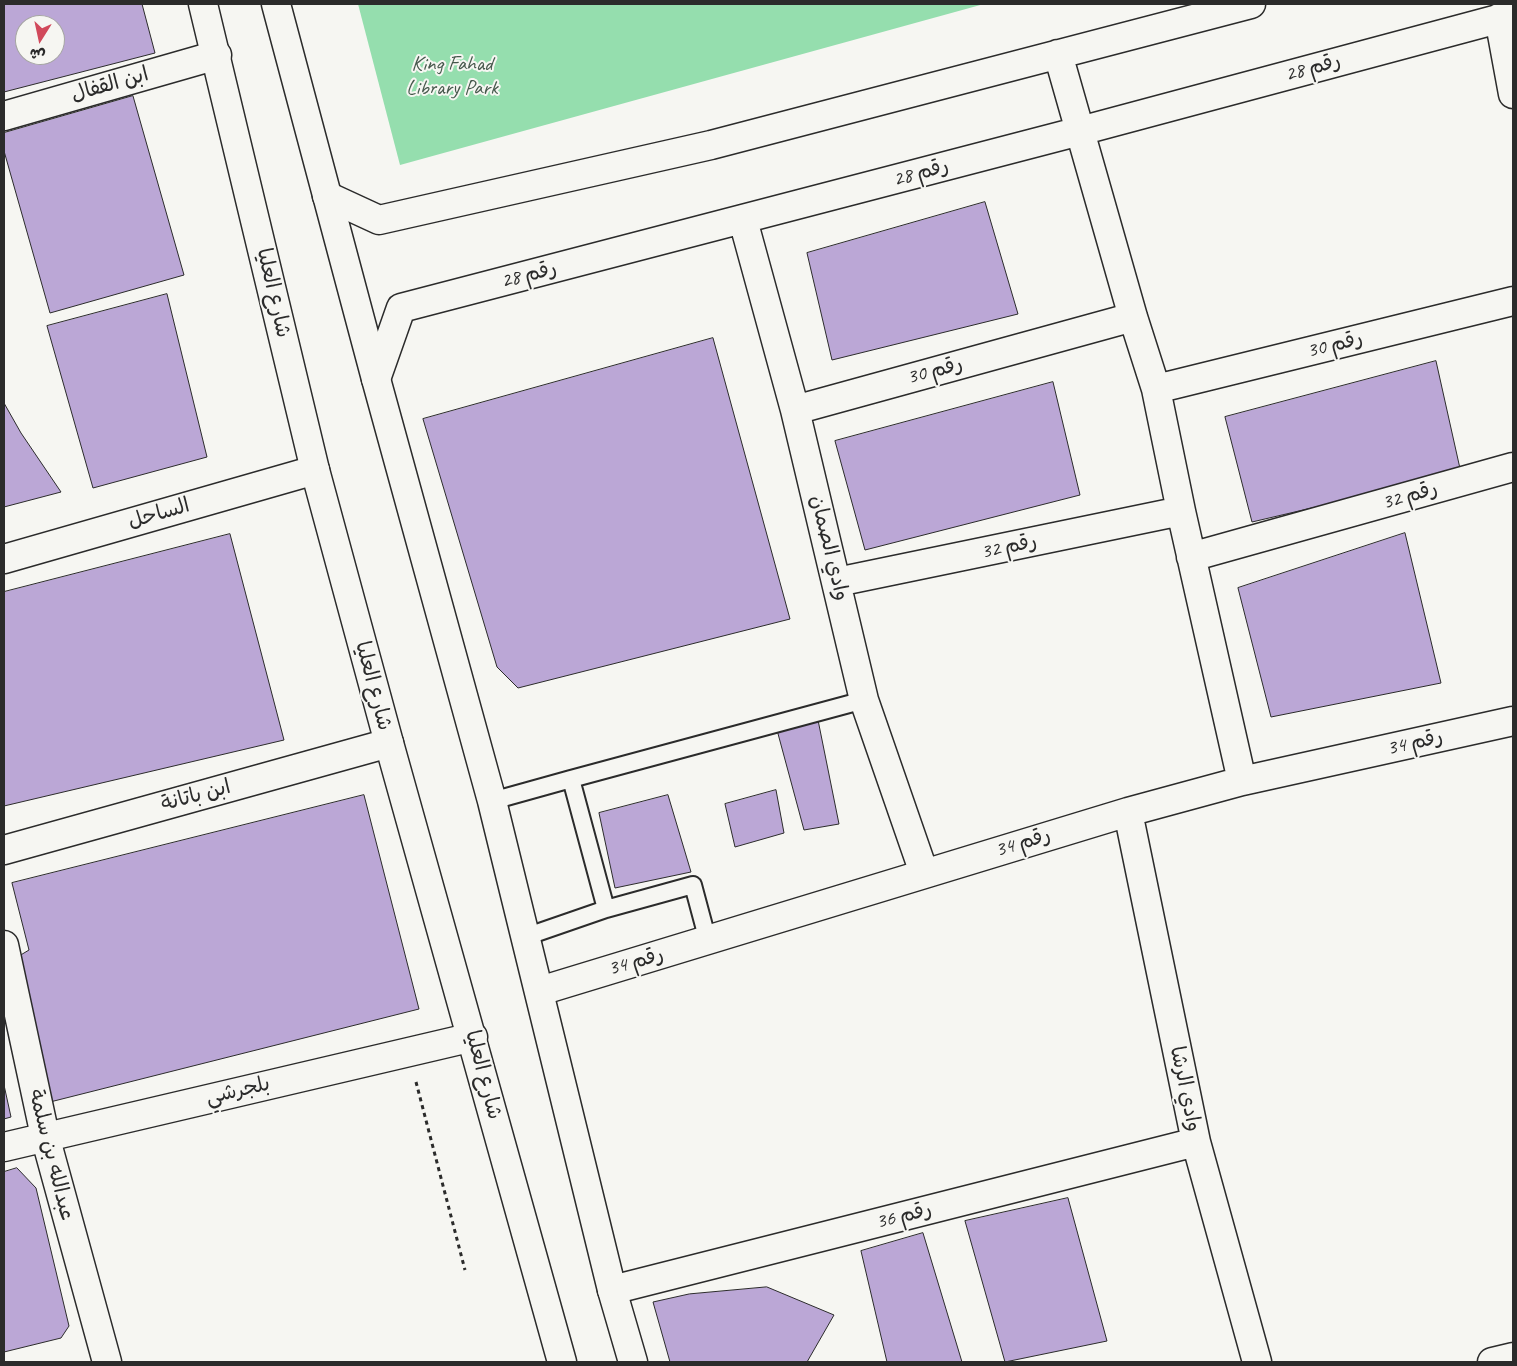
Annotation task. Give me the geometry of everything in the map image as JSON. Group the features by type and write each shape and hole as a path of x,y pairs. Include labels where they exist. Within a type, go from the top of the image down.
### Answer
{"street":[{"name":"شارع العليا","path":"203,4 217,55 315,470 389,743 562,1362"},
{"path":"276,4 376,379 492,801 540,990 612,1290 632,1362"},
{"path":"327,196 379,220 711,144 1251,4"},
{"path":"1506,16 1513,94"},
{"name":"رقم 28","path":"376,379 402,308 1080,131 1506,16"},
{"path":"1058,54 1133,317 1156,389 1180,512 1242,781"},
{"name":"ابن القفال","path":"4,116 217,55"},
{"name":"وادي الصمان","path":"743,220 795,410 838,582 864,700 924,873"},
{"name":"رقم 30","path":"1156,389 1513,302"},
{"name":"رقم 30","path":"795,410 1133,317"},
{"name":"رقم 32","path":"1191,557 1513,467"},
{"name":"الساحل","path":"4,559 315,470"},
{"name":"رقم 32","path":"838,582 1180,512"},
{"name":"رقم 34","path":"540,990 708,941 924,873 1128,812 1242,781 1513,720"},
{"name":"ابن باتانة","path":"4,850 389,743"},
{"name":"وادي الرشا","path":"1128,812 1196,1142 1257,1362"},
{"name":"عبدالله بن سلمة","path":"5,959 45,1136 105,1362"},
{"name":"بلجرشي","path":"4,1147 472,1037"},
{"name":"رقم 36","path":"612,1290 1196,1142"},
{"path":"1492,1362 1513,1357"}],"lane":[{"path":"492,801 864,700"},
{"path":"571,779 582,812 606,909"},
{"path":"525,937 606,909 693,884 708,941"}],"path":[{"path":"408,1052 465,1270"}],"green space":[{"name":"King Fahad Library Park","path":"358,4 984,4 400,165"}],"building":[{"path":"4,4 142,4 155,53 4,92"},
{"path":"133,96 184,275 50,313 4,151 4,133"},
{"path":"985,202 1018,314 832,360 807,253"},
{"path":"167,294 207,457 93,488 47,326"},
{"path":"713,338 790,619 518,688 497,667 423,419"},
{"path":"1436,361 1461,473 1252,522 1225,417"},
{"path":"1053,382 1080,495 865,550 835,441"},
{"path":"4,403 21,433 61,492 4,507"},
{"path":"1405,533 1441,683 1271,717 1238,588"},
{"path":"230,534 284,740 4,806 4,592"},
{"path":"818,720 839,824 804,830 777,730"},
{"path":"776,790 784,833 735,847 725,804"},
{"path":"364,795 419,1009 50,1102 14,959 29,950 12,883"},
{"path":"668,795 691,872 615,888 599,813"},
{"path":"4,1085 11,1117 4,1119"},
{"path":"17,1168 36,1188 69,1326 61,1338 4,1352 4,1172"},
{"path":"1068,1198 1107,1341 1005,1362 965,1221"},
{"path":"923,1233 962,1362 887,1362 861,1251"},
{"path":"767,1287 834,1315 807,1362 670,1362 653,1302 689,1294"}]}
